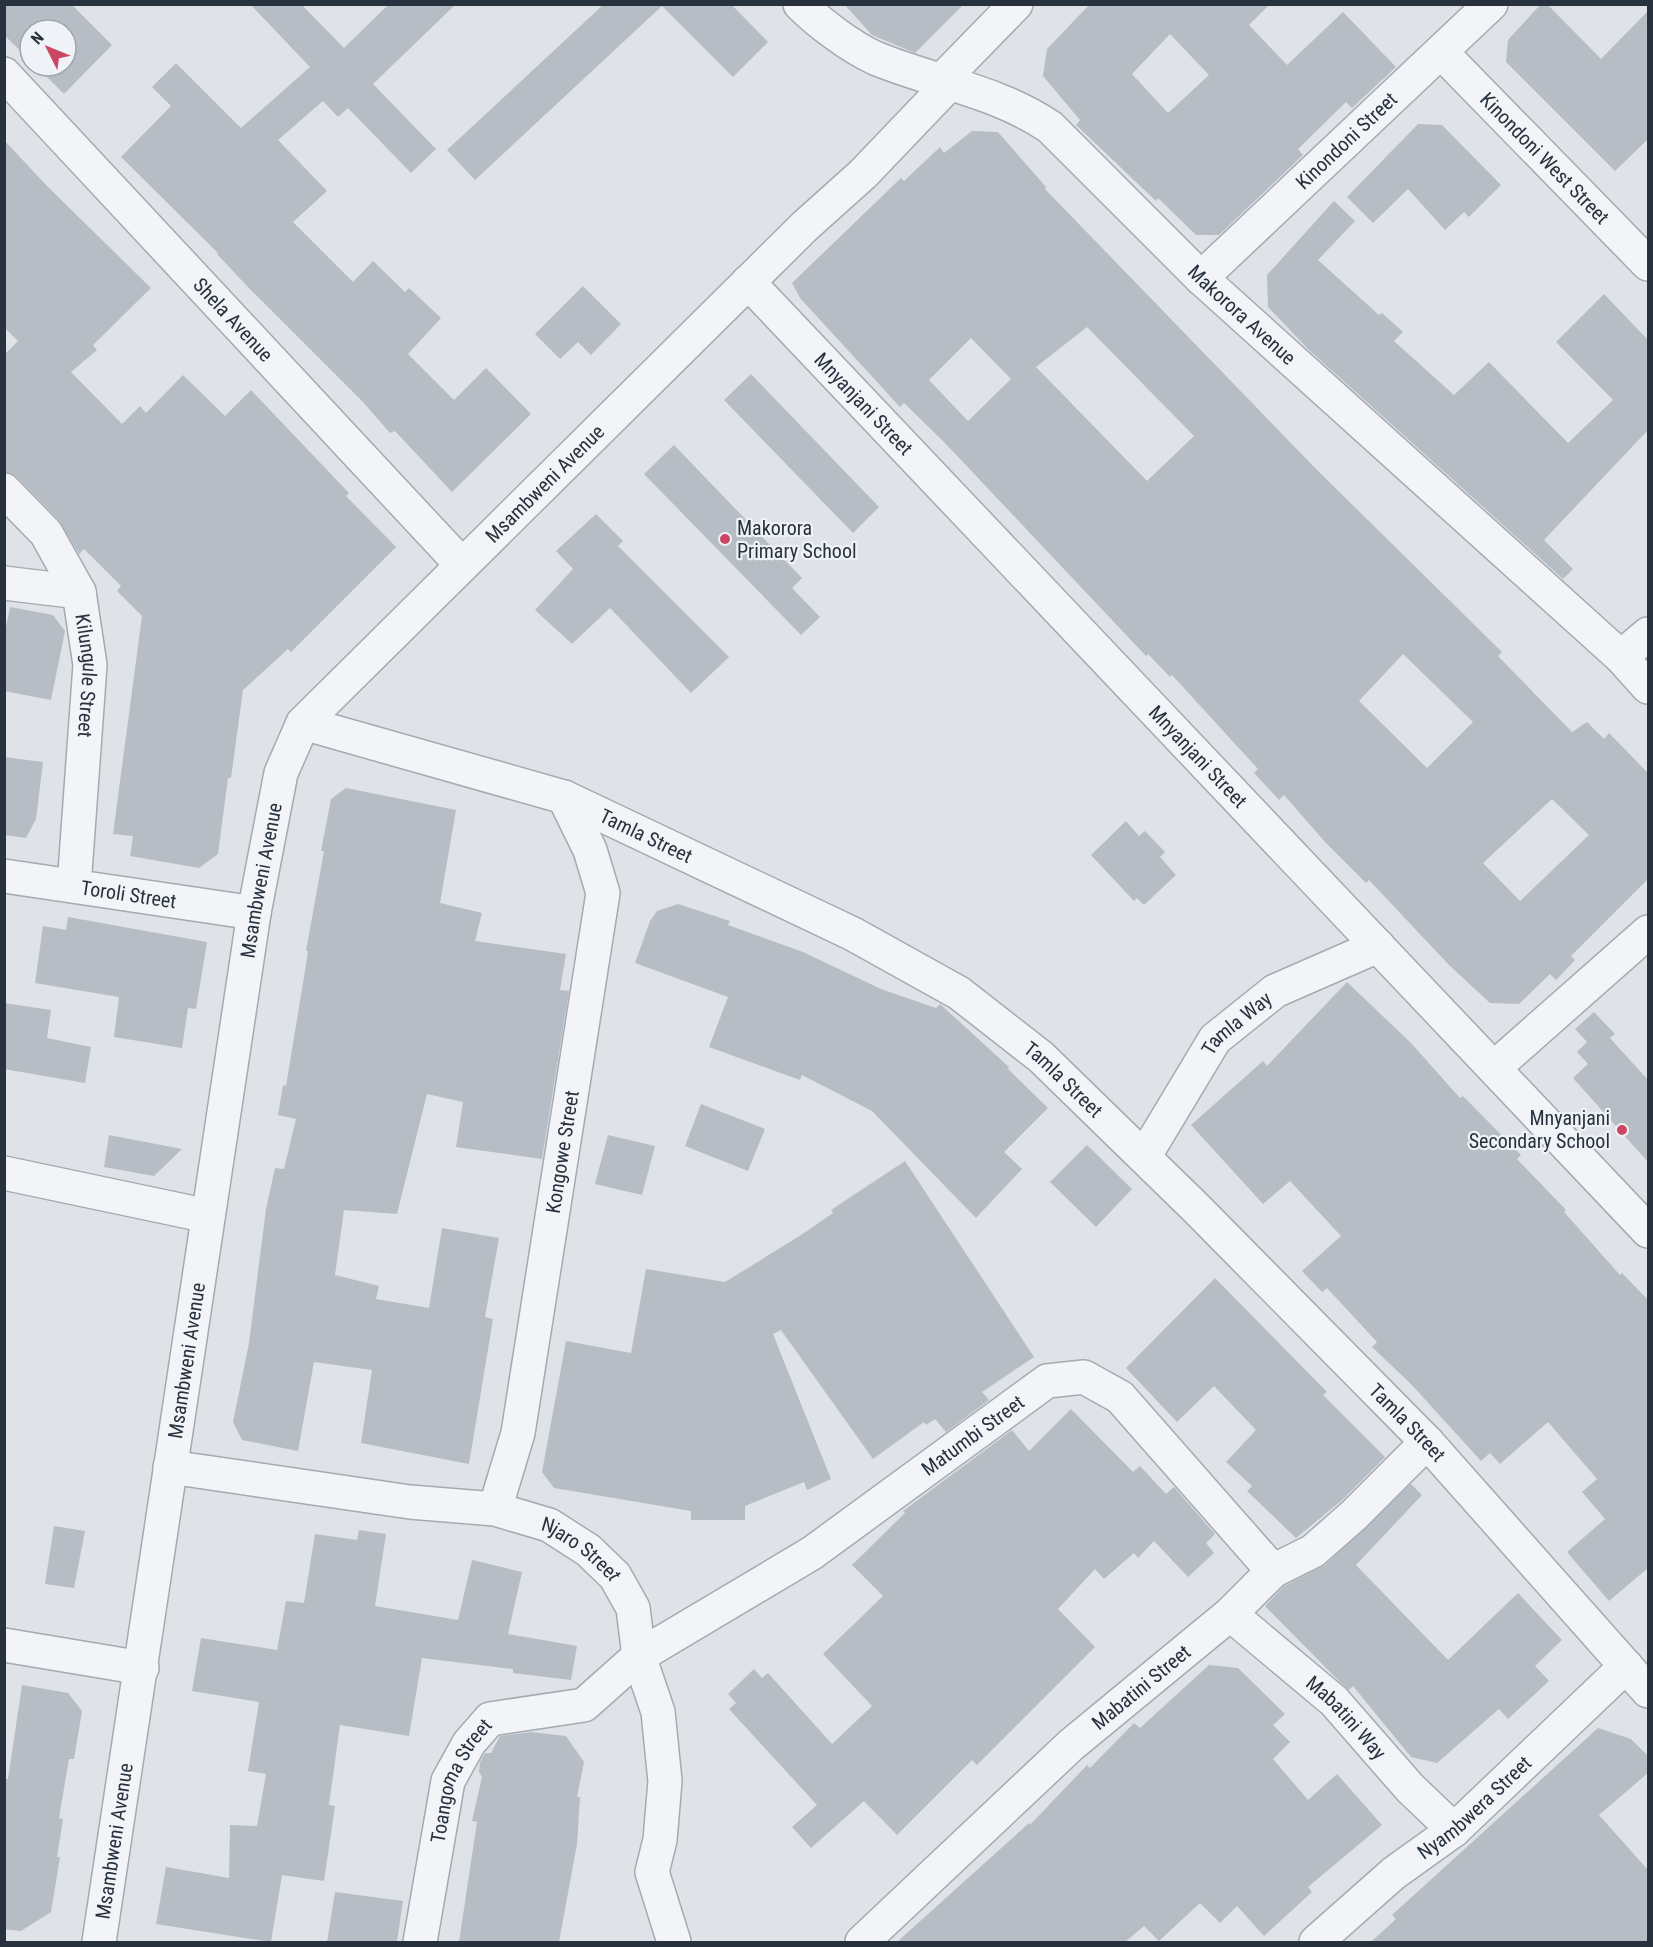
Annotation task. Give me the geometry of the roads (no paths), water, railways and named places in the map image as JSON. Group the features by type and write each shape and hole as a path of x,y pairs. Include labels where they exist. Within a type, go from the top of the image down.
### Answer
{"street":[{"name":"Makorora Avenue","path":"800,4 815,18 873,57 1028,112 1050,127 1201,278 1621,657 1648,687"},
{"name":"Msambweni Avenue","path":"99,1942 254,913 281,773 303,723 748,282 863,174 1016,4"},
{"name":"Kinondoni Street","path":"1201,278 1442,53 1491,4"},
{"name":"Kinondoni West Street","path":"1442,53 1648,264"},
{"name":"Shela Avenue","path":"4,74 462,565"},
{"name":"Mnyanjani Street","path":"748,282 1648,1231"},
{"name":"Kilungule Street","path":"4,490 46,533 79,592 90,665 74,886"},
{"path":"4,583 79,592"},
{"path":"1621,657 1648,634"},
{"name":"Tamla Street","path":"303,723 564,797 853,934 959,993 1041,1057 1144,1156 1427,1442 1648,1691"},
{"name":"Kongowe Street","path":"495,1509 518,1433 603,893 590,850 564,797"},
{"name":"Toroli Street","path":"4,876 254,913"},
{"path":"1495,1068 1648,932"},
{"name":"Tamla Way","path":"1144,1156 1215,1039 1275,991 1378,946"},
{"path":"4,1173 208,1216"},
{"name":"Matumbi Street","path":"639,1656 812,1553 1047,1380 1084,1377 1120,1397 1273,1571"},
{"name":"Mabatini Street","path":"861,1942 1071,1745 1230,1614 1273,1571 1313,1551 1354,1515 1427,1442"},
{"name":"Njaro Street","path":"170,1467 410,1502 495,1509 549,1525 588,1550 615,1576 633,1608 639,1656 658,1712 665,1781 660,1839 652,1872 674,1942"},
{"name":"Mabatini Way","path":"1230,1614 1334,1701 1410,1788 1454,1830"},
{"path":"4,1645 142,1668"},
{"name":"Toangoma Street","path":"420,1942 448,1780 469,1743 490,1719 584,1705 639,1656"},
{"name":"Nyambwera Street","path":"1316,1942 1394,1873 1454,1830 1626,1665"}],"place":[{"name":"Makorora Primary School","path":"725,539"},
{"name":"Mnyanjani Secondary School","path":"1622,1130"}]}
